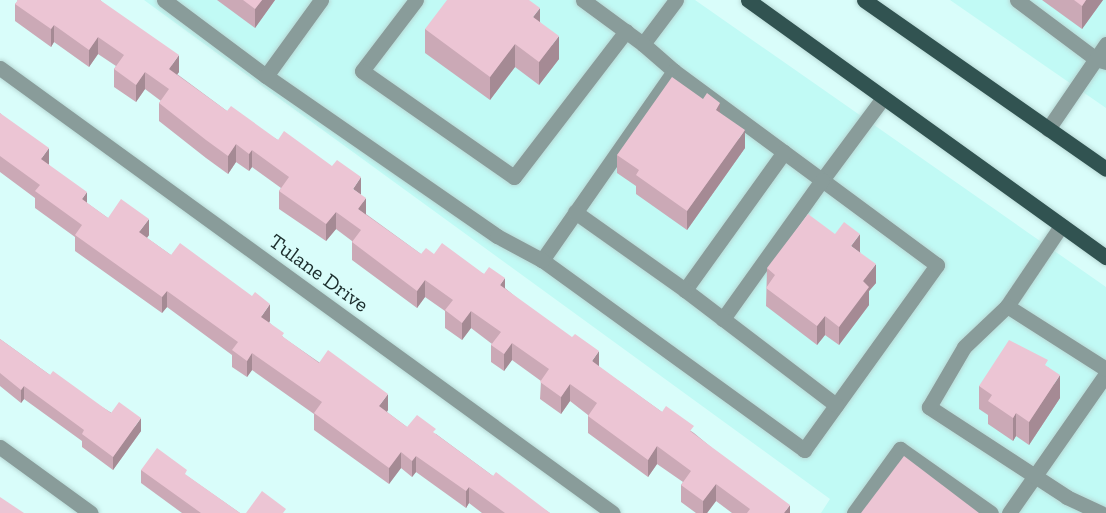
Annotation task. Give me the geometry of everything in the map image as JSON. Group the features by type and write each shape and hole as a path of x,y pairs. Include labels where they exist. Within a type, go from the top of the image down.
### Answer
{"main road":[{"path":"748,0 1106,257"},
{"path":"864,0 1106,169"}],"street":[{"path":"164,0 266,76 497,236 542,260 804,450 937,265 674,71 643,44 583,0"},
{"path":"266,76 321,0"},
{"path":"416,0 362,71 514,177 626,31"},
{"path":"643,44 676,0"},
{"path":"1017,0 1101,60"},
{"path":"1048,129 1101,60 1106,44"},
{"name":"Tulane Drive","path":"0,68 613,513"},
{"path":"542,260 674,71"},
{"path":"723,319 883,98"},
{"path":"685,290 784,152"},
{"path":"575,212 685,290 836,405"},
{"path":"1061,226 1007,306 964,347 929,407 1036,478 1101,513"},
{"path":"1007,306 1106,369"},
{"path":"1009,513 1036,478 1106,374"},
{"path":"0,447 91,513"},
{"path":"854,513 900,449 991,513"}],"shaded area":[{"path":"144,0 695,0 1106,287 1106,513 821,513 830,499"},
{"path":"950,0 1106,0 1106,108"}],"building":[{"path":"18,0 100,0 179,55 169,69 227,111 231,106 278,140 284,131 332,166 337,160 361,177 353,189 366,198 358,209 421,254 426,248 434,254 442,243 484,274 489,267 505,278 500,285 572,337 575,334 599,351 592,361 662,412 666,406 694,426 690,431 790,505 784,513 747,513 750,509 716,484 703,501 681,485 691,471 657,446 648,460 588,416 597,403 570,384 561,397 540,382 549,369 512,343 504,354 491,345 501,332 471,311 462,323 445,310 453,300 425,280 417,291 352,242 361,230 336,212 326,224 279,191 289,177 252,150 249,154 236,144 228,156 206,140 159,103 169,89 145,72 136,85 114,69 124,55 98,37 89,50 54,25 51,29 15,4"},
{"path":"243,0 262,0 255,9"},
{"path":"447,0 529,0 540,8 533,17 559,36 539,62 515,44 490,77 425,29"},
{"path":"1074,0 1086,0 1082,6"},
{"path":"672,77 703,99 707,93 720,103 716,110 745,130 687,211 636,175 639,170 617,155"},
{"path":"0,113 49,148 41,159 87,192 82,199 108,218 121,199 149,219 139,232 171,255 180,243 252,296 255,292 270,304 261,317 284,333 282,336 319,363 328,350 388,394 379,406 407,427 417,415 436,429 433,432 493,476 496,472 550,513 505,513 469,487 466,491 416,456 412,461 401,452 389,468 314,413 322,402 252,353 247,361 232,350 238,342 167,291 162,297 75,235 82,225 35,191 40,185 0,156"},
{"path":"808,214 835,234 844,222 860,234 851,246 876,264 863,281 869,287 839,327 825,316 817,326 766,288 775,275 767,268"},
{"path":"0,339 50,375 53,371 111,413 119,402 141,418 113,457 82,434 84,430 24,386 21,390 0,373"},
{"path":"1009,340 1048,360 1045,365 1060,375 1029,422 1016,413 1013,418 988,401 992,395 979,386"},
{"path":"157,448 187,470 185,474 240,513 201,513 141,470"},
{"path":"904,456 979,513 861,513"},
{"path":"262,491 286,509 283,513 246,513"},
{"path":"0,497 24,513 0,513"}]}
